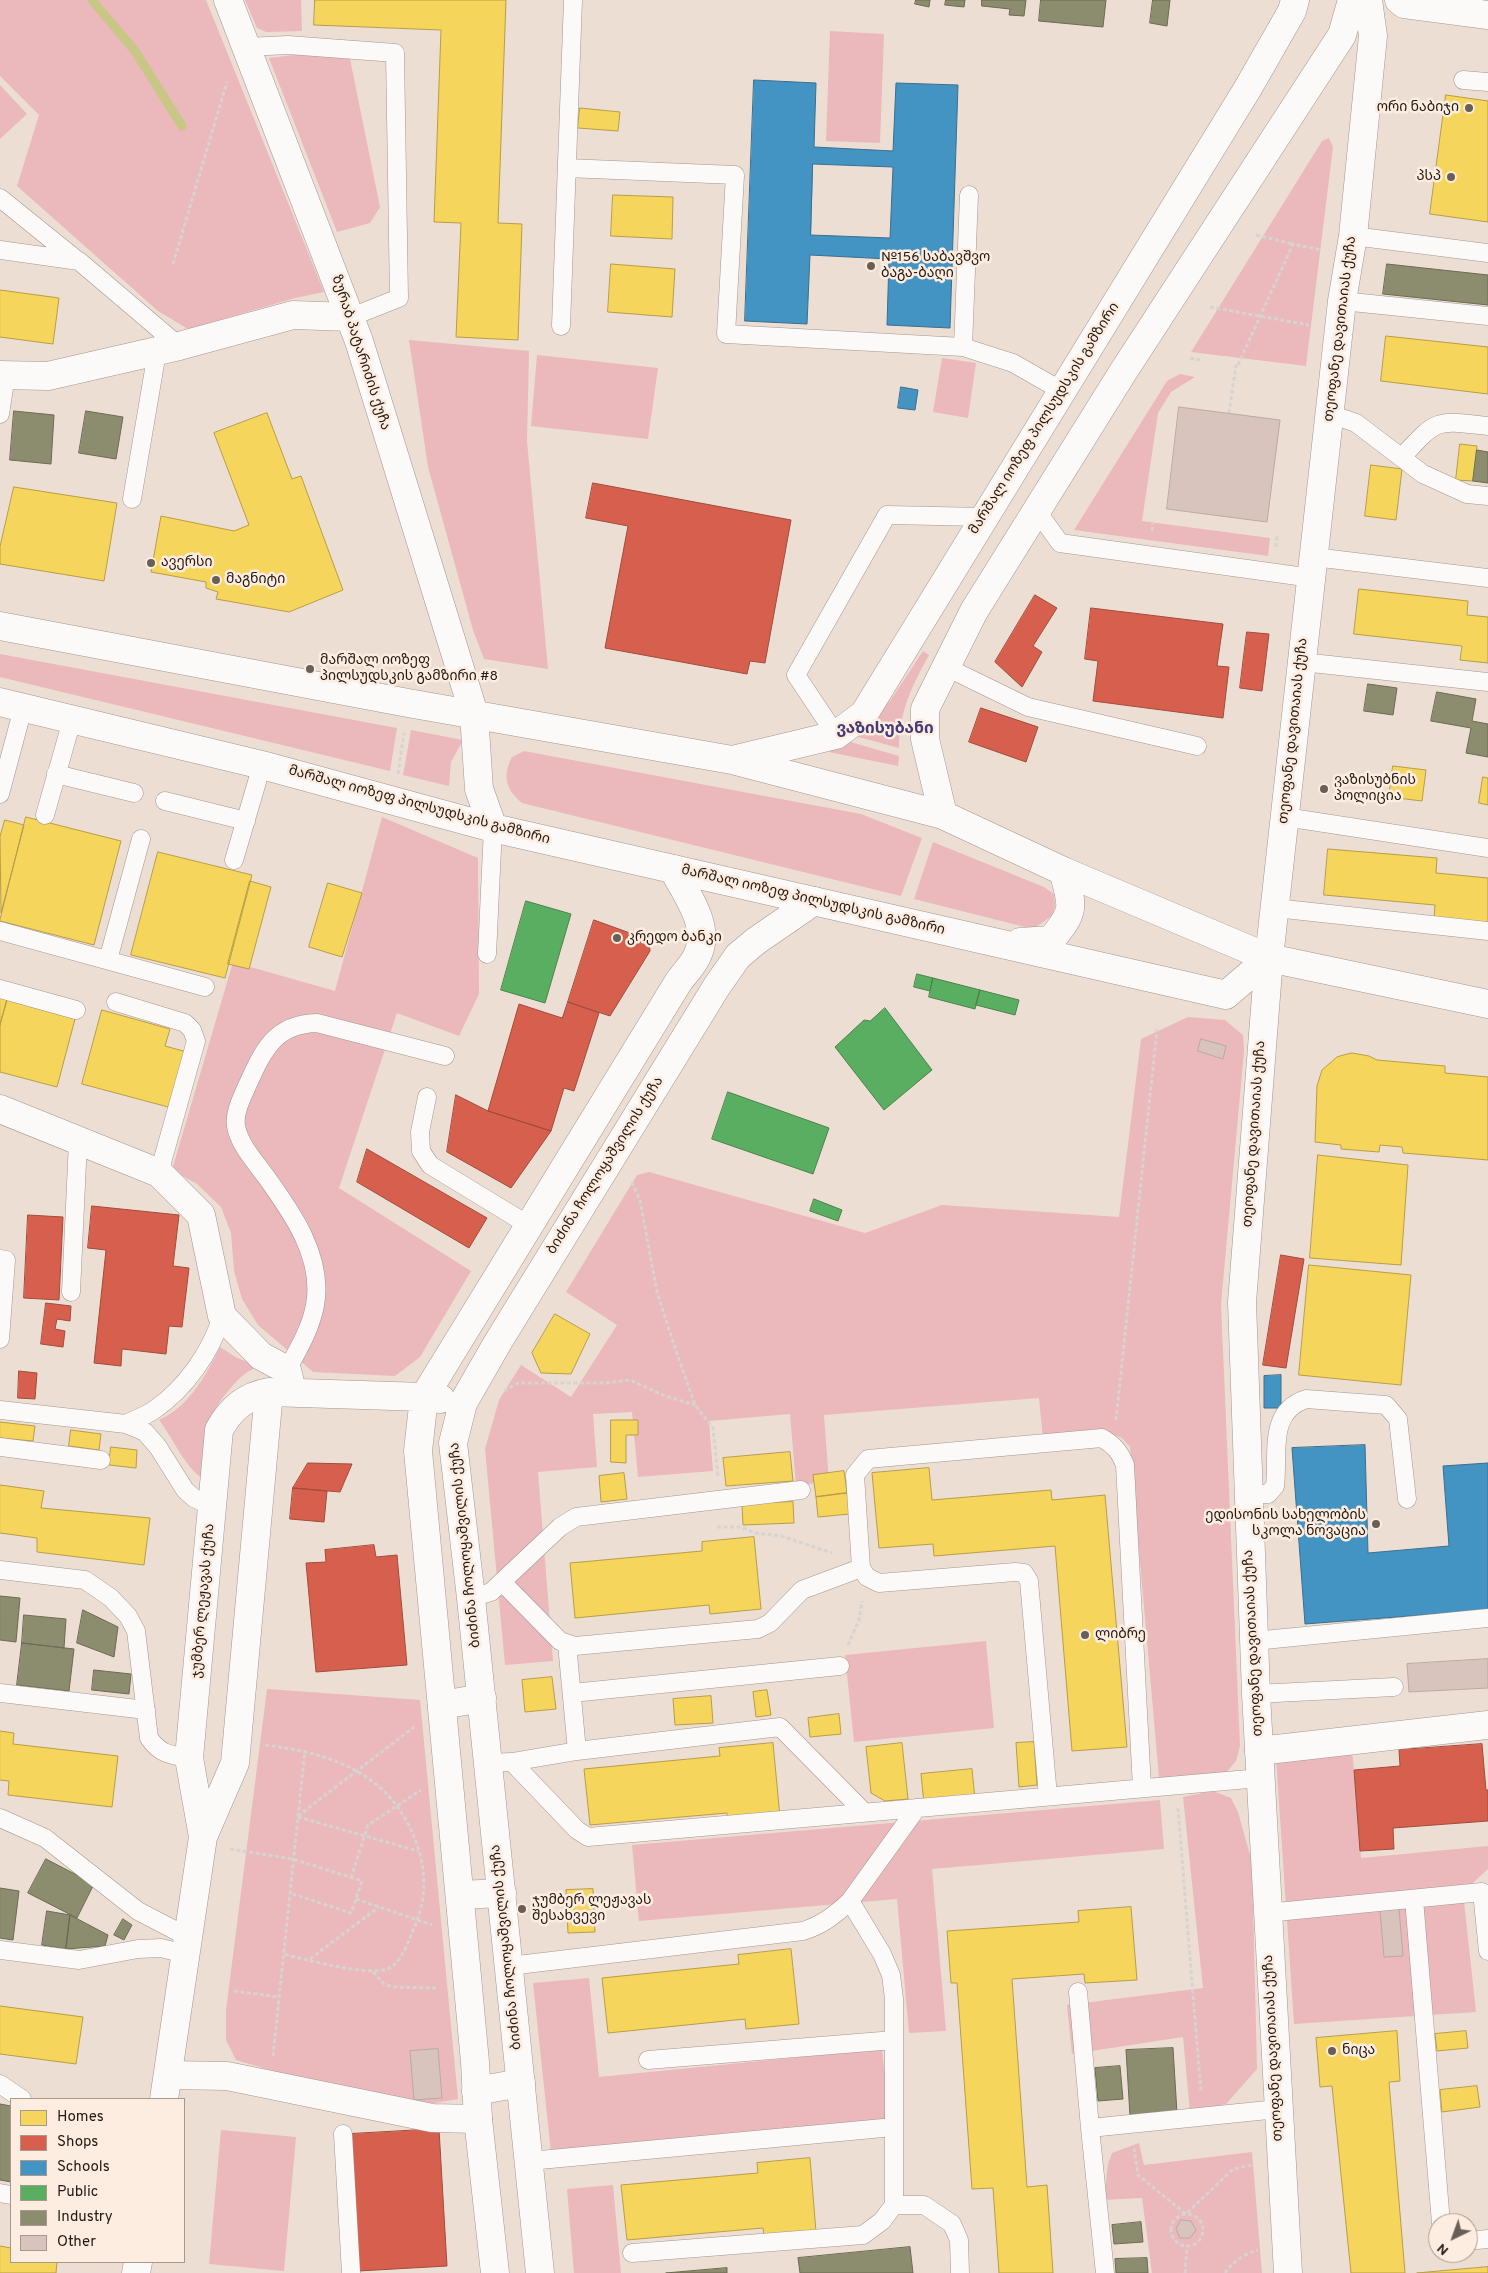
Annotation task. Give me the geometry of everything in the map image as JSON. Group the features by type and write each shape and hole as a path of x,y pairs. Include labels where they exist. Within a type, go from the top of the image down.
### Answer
{"main road":[{"name":"ზურაბ პატარიძის ქუჩა","path":"228,0 351,317 474,714 479,789 493,828"},
{"name":"მარშალ იოზეფ პილსუდსკის გამზირი","path":"732,760 836,735 864,714 1248,88 1292,11 1295,0"},
{"path":"943,815 925,738 925,709 974,611 1150,330 1342,35 1352,0"},
{"name":"თეოფანე დავითაიას ქუჩა","path":"1288,2273 1266,1913 1248,1494 1242,1302 1269,958 1342,301 1353,236 1373,36 1368,0"},
{"path":"1399,0 1404,4 1478,9"},
{"path":"3,375 48,376 168,349 293,315 351,317"},
{"name":"მარშალ იოზეფ პილსუდსკის გამზირი","path":"0,626 408,704 732,760 943,815 1063,871 1269,958 1226,995 493,828 262,765 12,705"},
{"path":"495,2273 478,2120 469,1989 418,1451 424,1397 679,981 698,955 702,935 698,917 673,869"},
{"path":"998,943 1051,940 1068,919 1071,899 1063,871"},
{"name":"ბიძინა ჩოლოყაშვილის ქუჩა","path":"540,2273 502,1893 500,1762 482,1698 453,1443 463,1403 717,986 738,956 756,941 814,901"},
{"path":"1269,958 1488,1004"},
{"path":"0,1109 158,1174 201,1215 222,1316 261,1356 282,1384"},
{"name":"ჯუმბერ ლეჟავას ქუჩა","path":"202,1841 189,1758 219,1430 227,1416 238,1404 253,1394 282,1384 424,1397 463,1403"},
{"name":"ჯუმბერ ლეჟავას ქუჩა","path":"166,2087 202,1841 235,1763 282,1384"},
{"path":"442,1705 482,1698"},
{"path":"1259,1751 1488,1725"},
{"path":"460,1895 502,1893"},
{"path":"166,2087 227,2076 432,2118 478,2120"},
{"path":"476,2091 521,2083"}],"lane":[{"path":"561,326 573,0"},
{"path":"247,47 288,44 395,53 399,298 351,317"},
{"path":"1463,80 1488,82"},
{"path":"567,168 735,175 726,334 963,346 1014,363 1062,391"},
{"path":"963,346 969,195"},
{"path":"0,198 79,261 168,349 132,499"},
{"path":"1353,236 1488,253"},
{"path":"0,250 79,261"},
{"path":"1342,301 1488,316"},
{"path":"0,414 3,375"},
{"path":"1330,414 1356,423 1423,474 1467,494 1488,496"},
{"path":"1402,457 1428,429 1446,422 1488,426"},
{"path":"1037,510 1060,543 1313,567 1488,578"},
{"path":"836,735 796,675 887,514 985,517"},
{"path":"1302,662 1488,682"},
{"path":"946,667 1028,707 1197,746"},
{"path":"0,794 12,705"},
{"path":"45,815 72,720"},
{"path":"234,860 262,765"},
{"path":"56,774 134,793"},
{"path":"165,801 246,821"},
{"path":"1285,817 1488,848"},
{"path":"487,954 493,828"},
{"path":"108,960 141,840"},
{"path":"1275,908 1488,931"},
{"path":"0,931 205,987"},
{"path":"0,989 76,1010"},
{"path":"116,1002 185,1023 192,1030 196,1042 158,1174"},
{"path":"282,1384 304,1338 315,1304 316,1286 306,1241 296,1219 242,1142 235,1125 238,1107 260,1057 274,1038 284,1030 299,1024 317,1023 445,1056"},
{"path":"427,1098 420,1132 421,1151 430,1165 530,1226"},
{"path":"71,1292 78,1141"},
{"path":"0,1259 6,1260 0,1339"},
{"path":"126,1424 153,1411 171,1396 204,1357 215,1340 222,1316"},
{"path":"1248,1494 1268,1494 1275,1486 1276,1441 1284,1414 1294,1403 1306,1399 1386,1405 1398,1419 1407,1499"},
{"path":"0,1410 126,1424 145,1432 158,1447 185,1490 194,1498 213,1507"},
{"path":"861,1572 855,1475 868,1459 1102,1438 1114,1445 1122,1455 1125,1465 1142,1788"},
{"path":"0,1447 101,1460"},
{"path":"472,1598 491,1592 503,1583 560,1527 576,1516 801,1490"},
{"path":"0,1570 85,1580 112,1598 128,1616 136,1631 149,1738 157,1750 169,1755 189,1758"},
{"path":"503,1583 560,1641 575,1646 758,1629 770,1623 802,1590 861,1572 879,1583 1015,1572 1024,1573 1029,1581 1048,1796"},
{"path":"1254,1641 1488,1618"},
{"path":"566,1644 577,1751"},
{"path":"572,1693 840,1666"},
{"path":"1256,1694 1394,1687"},
{"path":"0,1693 146,1710"},
{"path":"500,1762 780,1727 864,1812"},
{"path":"500,1762 577,1830 588,1837 1260,1778"},
{"path":"509,1966 803,1931 817,1927 833,1917 850,1901 917,1808"},
{"path":"0,1818 45,1838 138,1911 187,1946"},
{"path":"1266,1913 1414,1899 1485,1887 1488,1951"},
{"path":"1414,1899 1440,2213"},
{"path":"632,2253 863,2235 882,2221 894,2205 894,1998 891,1975 882,1954 854,1911 850,1901"},
{"path":"0,1950 79,1960 147,1948 187,1946"},
{"path":"1078,1992 1105,2273"},
{"path":"648,2060 894,2040"},
{"path":"0,2084 21,2098"},
{"path":"1090,2128 1278,2109"},
{"path":"529,2161 894,2127"},
{"path":"343,2134 351,2273"},
{"path":"894,2205 924,2205 952,2224 959,2240 960,2273"}],"path":[{"path":"173,264 228,80"},
{"path":"1256,235 1327,251"},
{"path":"1229,414 1237,365 1293,244"},
{"path":"1210,307 1317,326"},
{"path":"1190,358 1200,360"},
{"path":"1276,548 1277,536"},
{"path":"398,774 405,730"},
{"path":"1114,1445 1158,1029"},
{"path":"630,1178 644,1217 657,1292 694,1405 713,1428 720,1500"},
{"path":"503,1392 518,1383 605,1383 630,1380 665,1396 694,1405"},
{"path":"686,1504 716,1526 741,1527 756,1533 781,1536 840,1556 861,1572 860,1620 840,1666"},
{"path":"298,1816 442,1705"},
{"path":"237,1742 305,1750 357,1771 371,1780 397,1806 415,1836 419,1851 425,1885 423,1902 418,1920 399,1960 390,1968 372,1972 284,1954"},
{"path":"270,2084 305,1750"},
{"path":"351,1878 368,1825 433,1782 449,1782"},
{"path":"1176,1785 1203,2116"},
{"path":"298,1816 419,1851"},
{"path":"202,1841 293,1859 362,1881 351,1913 290,1893"},
{"path":"356,1899 464,1935"},
{"path":"310,1960 380,1907"},
{"path":"372,1972 384,1984 393,1987 469,1989"},
{"path":"234,1991 279,1997"},
{"path":"1143,2146 1134,2147 1138,2176 1186,2214 1195,2216 1201,2222 1203,2230 1201,2238 1195,2244 1187,2246 1173,2238 1171,2231 1173,2222 1186,2214 1233,2169 1255,2165"},
{"path":"1185,2273 1187,2246"},
{"path":"1225,2273 1228,2268 1251,2251 1260,2250"}],"shaded area":[{"path":"0,0 206,0 324,292 295,298 188,329 158,311 17,186 39,115 0,76"},
{"path":"245,0 301,0 302,31 266,32 257,28"},
{"path":"830,31 884,34 880,143 826,141"},
{"path":"302,54 350,59 380,207 370,223 337,232 269,58"},
{"path":"0,85 27,114 0,139"},
{"path":"1329,138 1333,147 1306,366 1191,352 1322,141"},
{"path":"409,340 529,351 527,441 548,669 484,659 473,630 428,467"},
{"path":"537,355 658,368 648,439 531,426"},
{"path":"942,358 976,363 968,418 933,412"},
{"path":"1180,374 1195,377 1171,392 1158,413 1142,521 1270,538 1268,556 1074,530 1167,381"},
{"path":"923,651 929,655 917,678 904,711 899,748 855,736 890,701"},
{"path":"0,654 397,728 390,771 0,677"},
{"path":"411,730 463,740 451,762 449,786 403,775"},
{"path":"847,741 899,756 898,766 829,752"},
{"path":"524,751 861,814 922,838 901,896 522,803 509,788 507,770 512,757"},
{"path":"382,817 478,858 479,994 459,1036 397,1013 339,1188 471,1271 420,1357 395,1376 313,1372 258,1325 242,1299 234,1271 231,1233 221,1207 197,1184 172,1170 233,962 335,991"},
{"path":"933,842 1044,887 1054,894 1055,906 1053,915 1033,929 914,899"},
{"path":"1188,1017 1225,1020 1243,1035 1244,1051 1221,1304 1240,1746 1236,1761 1225,1774 1159,1778 1130,1447 1122,1438 1107,1432 1043,1439 1039,1398 824,1415 829,1482 796,1485 790,1414 709,1421 713,1471 638,1477 632,1412 593,1414 597,1467 538,1472 553,1661 505,1665 485,1449 499,1400 521,1365 571,1397 617,1325 566,1292 637,1175 649,1172 865,1233 942,1205 1119,1217 1141,1039"},
{"path":"220,1347 237,1358 260,1366 240,1378 215,1410 210,1420 206,1442 203,1479 184,1459 159,1420 170,1414 188,1399 209,1368"},
{"path":"986,1641 994,1728 854,1742 845,1655"},
{"path":"267,1689 420,1700 458,2099 424,2105 280,2073 236,2060 226,2040 226,2010"},
{"path":"1352,1748 1361,1858 1488,1846 1488,1869 1463,1892 1476,2012 1294,2024 1276,1758"},
{"path":"1213,1791 1231,1798 1238,1812 1252,1862 1257,2069 1226,2104 1190,2112 1183,2037 1072,2054 1067,2005 1203,1988 1183,1797"},
{"path":"1160,1800 1164,1849 932,1869 946,2031 909,2033 897,1899 639,1921 632,1845"},
{"path":"589,1978 599,2077 882,2049 890,2120 551,2153 533,1983"},
{"path":"221,2130 296,2137 284,2271 209,2264"},
{"path":"1139,2143 1144,2165 1252,2152 1262,2273 1152,2273 1142,2198 1104,2200 1108,2164 1112,2153"},
{"path":"613,2185 621,2273 574,2273 567,2189"}],"building: Homes":[{"path":"315,0 506,0 498,223 522,224 518,340 456,337 461,223 434,222 441,30 314,25"},
{"path":"1446,95 1488,101 1488,222 1430,214"},
{"path":"580,108 620,112 618,131 578,128"},
{"path":"613,195 673,197 672,239 611,236"},
{"path":"611,264 675,269 672,317 608,312"},
{"path":"0,290 59,298 53,344 0,337"},
{"path":"1386,336 1488,347 1488,394 1381,381"},
{"path":"267,413 292,479 301,476 343,590 289,612 216,599 218,592 206,588 206,582 151,572 161,516 234,531 249,525 214,433"},
{"path":"1460,444 1477,446 1473,481 1456,480"},
{"path":"1371,465 1402,469 1396,520 1365,516"},
{"path":"14,487 117,503 104,581 0,564 0,547"},
{"path":"1359,589 1468,601 1467,615 1488,617 1488,663 1460,660 1462,646 1354,634"},
{"path":"1393,766 1426,770 1422,801 1389,797"},
{"path":"1483,777 1488,778 1488,805 1479,803"},
{"path":"26,817 121,841 94,945 0,921"},
{"path":"5,820 24,825 1,913 0,837"},
{"path":"1328,849 1437,858 1436,873 1488,878 1488,923 1434,918 1435,905 1324,895"},
{"path":"158,852 252,875 225,978 131,955"},
{"path":"250,881 271,887 249,969 228,964"},
{"path":"328,883 362,893 342,957 309,947"},
{"path":"0,998 7,1000 0,1025"},
{"path":"7,1000 75,1019 57,1087 0,1072 0,1025"},
{"path":"102,1010 170,1029 165,1046 187,1052 172,1108 82,1084"},
{"path":"1352,1053 1369,1056 1377,1060 1445,1066 1445,1073 1488,1077 1488,1160 1403,1153 1402,1147 1380,1145 1379,1152 1341,1149 1341,1145 1315,1142 1317,1086 1322,1070 1337,1057"},
{"path":"1318,1155 1408,1165 1401,1265 1310,1258"},
{"path":"1309,1265 1411,1275 1401,1385 1299,1375"},
{"path":"555,1314 590,1334 571,1374 541,1373 532,1353"},
{"path":"611,1420 638,1420 638,1435 626,1435 626,1463 611,1462"},
{"path":"0,1422 35,1426 33,1441 0,1438"},
{"path":"71,1430 101,1434 99,1450 69,1446"},
{"path":"111,1447 137,1450 136,1468 109,1465"},
{"path":"790,1452 793,1481 726,1486 723,1458"},
{"path":"929,1468 932,1500 1051,1490 1052,1500 1105,1495 1127,1747 1072,1751 1055,1546 934,1556 933,1544 879,1548 872,1473"},
{"path":"844,1471 847,1493 816,1497 813,1475"},
{"path":"624,1473 627,1499 601,1502 599,1476"},
{"path":"0,1485 44,1491 41,1508 150,1518 144,1565 37,1552 37,1538 0,1533"},
{"path":"847,1493 850,1514 818,1517 816,1497"},
{"path":"793,1502 794,1523 743,1525 742,1504"},
{"path":"754,1537 761,1609 710,1614 709,1605 575,1618 570,1563 702,1551 702,1542"},
{"path":"552,1677 556,1709 525,1712 522,1680"},
{"path":"767,1690 771,1715 756,1717 753,1692"},
{"path":"711,1696 713,1723 675,1725 673,1699"},
{"path":"839,1714 841,1734 810,1737 808,1718"},
{"path":"0,1731 14,1733 13,1744 118,1756 112,1807 8,1795 9,1781 0,1780"},
{"path":"1034,1742 1037,1785 1019,1787 1016,1743"},
{"path":"773,1743 780,1817 728,1822 727,1813 590,1825 584,1769 720,1756 719,1748"},
{"path":"902,1743 908,1799 885,1801 871,1793 866,1747"},
{"path":"972,1769 975,1799 924,1804 921,1774"},
{"path":"593,1889 595,1932 568,1933 566,1890"},
{"path":"1131,1907 1137,1980 1085,1983 1084,1974 1012,1979 1027,2187 1047,2185 1053,2273 999,2273 993,2188 972,2189 957,1983 951,1983 947,1931 1079,1922 1078,1911"},
{"path":"791,1949 799,2024 746,2029 745,2019 608,2033 602,1978 739,1964 738,1955"},
{"path":"0,2006 83,2017 76,2064 0,2054"},
{"path":"1397,2031 1400,2081 1389,2082 1405,2273 1351,2273 1332,2086 1320,2087 1316,2038"},
{"path":"1466,2031 1468,2048 1437,2051 1435,2034"},
{"path":"1477,2086 1480,2107 1442,2112 1440,2090"},
{"path":"810,2158 816,2232 764,2237 763,2228 627,2240 621,2185 758,2173 757,2163"},
{"path":"0,2246 10,2248 10,2263 57,2263 56,2273 0,2273"},
{"path":"1488,2267 1488,2273 1417,2273"}],"building: Shops":[{"path":"593,483 791,520 765,663 750,661 747,674 605,648 628,526 586,518"},
{"path":"1035,595 1057,608 1033,646 1042,652 1022,687 995,662"},
{"path":"1091,608 1223,624 1217,666 1229,667 1223,718 1093,701 1098,661 1085,659"},
{"path":"1247,632 1269,634 1262,691 1240,688"},
{"path":"981,708 1038,727 1026,762 969,742"},
{"path":"594,920 649,940 650,951 610,1016 568,1002"},
{"path":"568,1002 599,1013 574,1091 564,1088 551,1131 488,1111 519,1004 562,1018"},
{"path":"456,1095 488,1111 551,1131 511,1188 447,1152"},
{"path":"367,1149 487,1218 469,1248 357,1182"},
{"path":"92,1206 179,1215 173,1266 189,1268 182,1327 169,1326 166,1354 122,1349 121,1366 94,1363 106,1250 88,1248"},
{"path":"28,1215 63,1217 59,1300 24,1298"},
{"path":"1281,1255 1304,1259 1286,1368 1263,1365"},
{"path":"46,1303 71,1306 70,1321 57,1319 55,1329 65,1331 63,1347 41,1344"},
{"path":"19,1371 37,1373 35,1399 18,1398"},
{"path":"308,1463 352,1464 340,1492 293,1488"},
{"path":"293,1488 327,1491 324,1522 290,1519"},
{"path":"374,1545 376,1557 397,1555 407,1665 316,1672 306,1563 326,1562 325,1550"},
{"path":"1482,1744 1486,1790 1488,1790 1488,1821 1393,1828 1394,1849 1360,1851 1354,1770 1400,1766 1399,1750"},
{"path":"439,2129 447,2266 358,2271 350,2134"}],"building: Schools":[{"path":"754,80 816,83 814,147 893,151 896,83 958,85 950,328 887,325 889,259 810,255 807,324 745,321","holes":["813,164 893,167 890,238 811,235"]},
{"path":"901,387 918,390 915,410 898,408"},
{"path":"1281,1375 1281,1408 1264,1408 1264,1376"},
{"path":"1365,1445 1368,1553 1449,1546 1443,1466 1488,1463 1488,1610 1305,1624 1292,1448"}],"building: Public":[{"path":"526,901 571,914 545,1003 501,990"},
{"path":"917,974 933,978 930,991 914,987"},
{"path":"933,978 980,990 975,1009 929,997"},
{"path":"980,990 1019,1000 1015,1015 976,1005"},
{"path":"885,1008 932,1070 884,1110 835,1047 864,1020 870,1021"},
{"path":"728,1092 829,1128 813,1174 712,1139"},
{"path":"814,1199 842,1210 838,1221 810,1211"}],"building: Industry":[{"path":"916,0 930,0 929,7 915,4"},
{"path":"946,0 965,0 964,7 945,5"},
{"path":"982,0 1026,0 1024,16 1009,15 1010,9 982,6"},
{"path":"1041,0 1106,0 1103,27 1039,21"},
{"path":"1153,0 1170,0 1167,26 1150,23"},
{"path":"1387,264 1488,275 1488,305 1383,294"},
{"path":"14,411 54,415 51,464 10,460"},
{"path":"86,411 123,417 116,459 79,453"},
{"path":"1477,450 1488,452 1488,483 1473,481"},
{"path":"1368,684 1397,688 1393,715 1364,711"},
{"path":"1437,692 1476,699 1472,721 1488,724 1488,757 1466,753 1471,728 1431,721"},
{"path":"0,1596 20,1598 16,1642 0,1640"},
{"path":"83,1610 118,1627 114,1657 77,1643"},
{"path":"24,1615 66,1619 64,1648 22,1643"},
{"path":"22,1643 74,1649 69,1691 17,1685"},
{"path":"94,1670 131,1674 129,1694 92,1690"},
{"path":"46,1859 94,1884 77,1918 28,1893"},
{"path":"0,1888 19,1891 13,1940 0,1938"},
{"path":"47,1911 70,1915 66,1949 42,1945"},
{"path":"70,1915 108,1935 105,1946 66,1949"},
{"path":"123,1919 132,1925 124,1940 114,1935"},
{"path":"1173,2048 1177,2113 1130,2116 1126,2050"},
{"path":"1120,2066 1123,2099 1098,2101 1095,2068"},
{"path":"0,2104 10,2106 10,2182 0,2180"},
{"path":"1141,2222 1143,2242 1114,2244 1112,2225"},
{"path":"910,2247 913,2273 800,2273 798,2258"},
{"path":"1147,2258 1148,2273 1116,2273 1115,2259"},
{"path":"727,2268 727,2273 666,2273"}],"building: Other":[{"path":"1179,407 1280,420 1267,522 1167,509"},
{"path":"1201,1039 1226,1046 1223,1059 1198,1051"},
{"path":"1488,1659 1488,1688 1409,1692 1407,1664"},
{"path":"1399,1909 1403,1956 1384,1957 1380,1910"},
{"path":"438,2049 442,2098 414,2100 410,2051"},
{"path":"1181,2220 1191,2221 1196,2230 1190,2238 1180,2238 1176,2229"}],"waterway":[{"path":"92,0 135,51 182,126"}],"place":[{"name":"ორი ნაბიჯი","path":"1469,108"},
{"name":"პსპ","path":"1451,177"},
{"name":"№156 საბავშვო ბაგა-ბაღი","path":"871,266"},
{"name":"ავერსი","path":"151,563"},
{"name":"მაგნიტი","path":"216,580"},
{"name":"მარშალ იოზეფ პილსუდსკის გამზირი #8","path":"310,669"},
{"name":"ვაზისუბნის პოლიცია","path":"1324,789"},
{"name":"კრედო ბანკი","path":"617,938"},
{"name":"ედისონის სახელობის სკოლა ნოვაცია","path":"1376,1524"},
{"name":"ლიბრე","path":"1085,1635"},
{"name":"ჯუმბერ ლეჟავას შესახვევი","path":"522,1909"},
{"name":"ნიცა","path":"1332,2051"}],"district":[{"name":"ვაზისუბანი","path":"885,730"}]}
